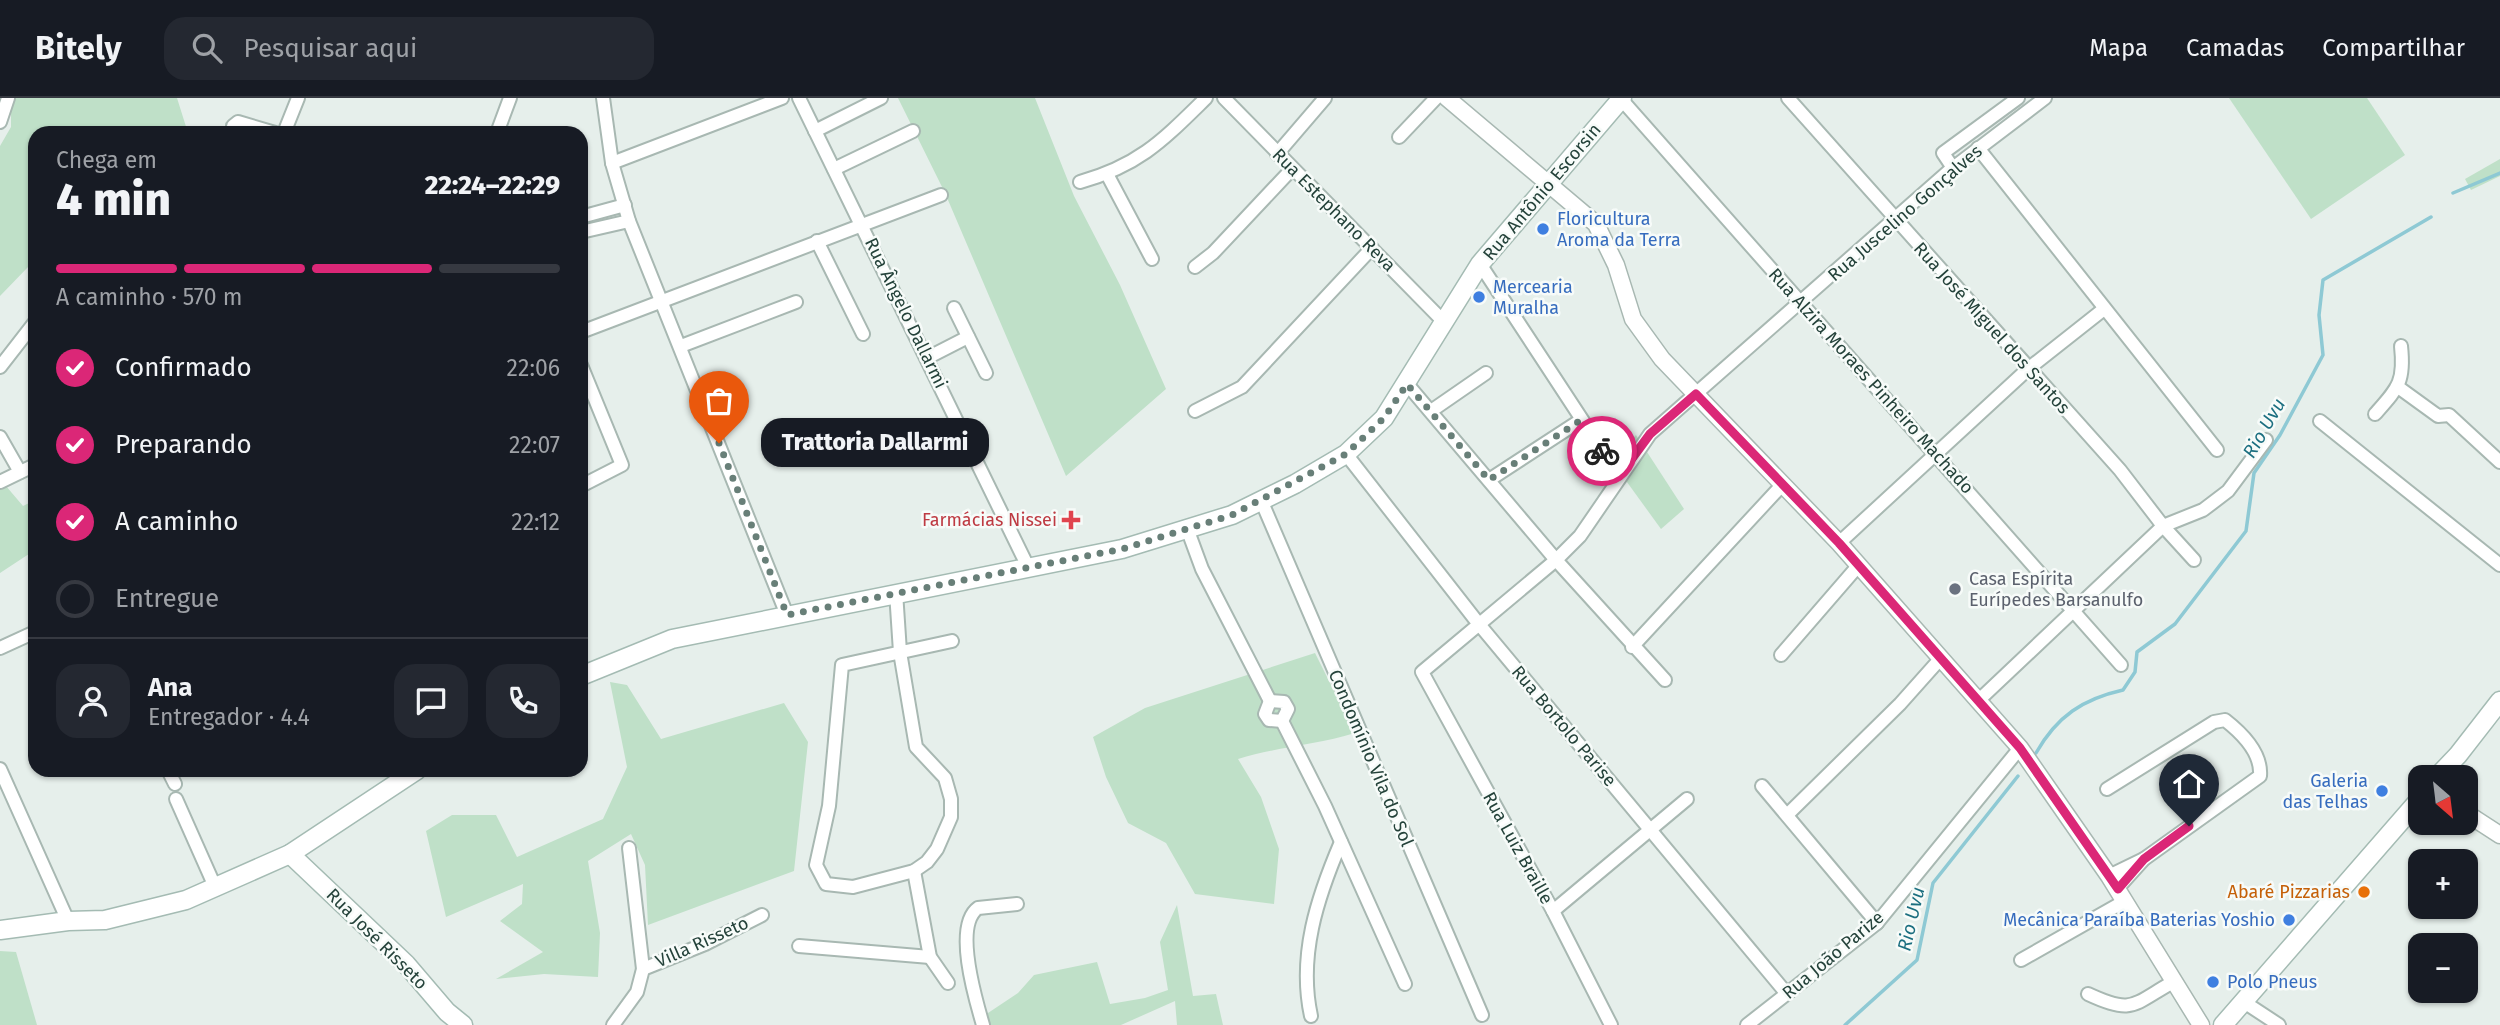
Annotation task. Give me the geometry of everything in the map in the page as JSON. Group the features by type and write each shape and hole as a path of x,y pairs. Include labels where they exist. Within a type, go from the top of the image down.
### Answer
{"main road":[{"name":"Rua Antônio Escorsin","path":"588,673 672,639 896,592 1122,549 1188,531 1262,500 1346,454 1384,418 1480,264 1621,98"},
{"path":"2448,765 2500,701"},
{"path":"0,929 68,921 105,920 136,914 216,889 290,854 407,777"},
{"path":"2223,1025 2408,813"},
{"name":"Rua José Risseto","path":"290,854 406,964 447,1012 463,1025"}],"street":[{"path":"0,122 8,98"},
{"path":"287,126 298,98"},
{"path":"500,126 510,98"},
{"path":"603,98 612,163 629,221 787,615"},
{"path":"612,163 782,98"},
{"name":"Rua Ângelo Dallarmi","path":"799,98 1028,567"},
{"path":"815,131 881,98"},
{"path":"1080,182 1128,166 1157,146 1206,98"},
{"name":"Rua Estephano Reva","path":"1224,98 1444,322"},
{"path":"1277,154 1325,98"},
{"path":"1399,138 1436,98"},
{"path":"1447,98 1596,224 1616,265 1633,319 1662,359 1839,543 2020,748 2117,889 2201,1025"},
{"name":"Rua Alzira Moraes Pinheiro Machado","path":"1621,98 2121,665"},
{"name":"Rua José Miguel dos Santos","path":"1787,98 2120,470 2163,526 2194,560"},
{"path":"1953,168 1943,153 2018,98"},
{"name":"Rua Juscelino Gonçalves","path":"1422,672 1478,622 1556,560 1580,536 1650,434 1953,168 2044,98"},
{"path":"233,126 237,122 251,126"},
{"path":"834,169 913,131"},
{"path":"1978,149 2217,450"},
{"path":"1195,267 1213,253 1292,169"},
{"path":"1107,174 1152,259"},
{"path":"588,329 941,195"},
{"path":"588,215 625,205"},
{"path":"588,230 629,221"},
{"path":"817,242 863,334"},
{"path":"1195,411 1242,387 1372,248"},
{"path":"1480,264 1619,476"},
{"path":"681,346 796,302"},
{"path":"954,308 986,373"},
{"path":"1839,543 1938,455 2028,369 2104,309"},
{"path":"0,367 28,331"},
{"path":"927,358 968,337"},
{"path":"2375,414 2399,387 2404,372 2401,346"},
{"path":"1430,411 1486,373"},
{"path":"1407,384 1632,648 1665,680"},
{"path":"2399,387 2438,416 2449,415 2500,463"},
{"path":"588,395 622,465 588,482"},
{"path":"1489,480 1581,420"},
{"path":"2320,421 2500,565"},
{"path":"0,437 20,472"},
{"path":"1979,700 2163,526 2203,510 2228,491 2266,440"},
{"name":"Rua Bortolo Parise","path":"1346,454 1478,622 1787,994"},
{"path":"0,482 28,468"},
{"path":"1632,648 1783,484"},
{"name":"Condomínio Vila do Sol","path":"1262,500 1482,1015"},
{"path":"1188,531 1202,569 1270,701 1266,707 1269,720 1282,722 1341,842 1405,984"},
{"path":"1781,655 1858,566"},
{"path":"896,592 900,652 916,747 945,778 951,799 951,817 945,835 927,862 914,871 853,887 826,884 816,865 829,806 842,665 900,652 951,641"},
{"path":"0,648 28,635"},
{"path":"1787,815 1900,704 1941,658"},
{"name":"Rua Luiz Braille","path":"1422,672 1553,911 1611,1025"},
{"path":"2021,960 2117,889 2144,859 2260,776 2261,765 2242,733 2225,720 2214,722 2107,789"},
{"name":"Rua João Parize","path":"1747,1025 1877,923 2020,748"},
{"path":"0,769 68,921"},
{"path":"172,777 175,784"},
{"path":"1762,786 1877,923"},
{"path":"176,799 216,889"},
{"path":"1553,911 1687,799"},
{"path":"2478,821 2500,835"},
{"path":"1311,1016 1306,963 1312,925 1324,881 1341,842"},
{"name":"Villa Risseto","path":"613,1025 637,992 643,969 629,848"},
{"path":"914,871 930,957 948,983"},
{"path":"984,1025 967,970 970,919 978,908 1017,904"},
{"name":"Villa Risseto","path":"643,969 705,944 762,915"},
{"path":"799,946 930,957"},
{"path":"2088,994 2116,1007 2126,1007 2173,982"},
{"path":"2244,1002 2278,1025"}],"green space":[{"path":"11,98 177,98 186,126 28,126 28,267 0,296 0,146 11,127"},
{"path":"898,98 1035,98 1074,196 1120,285 1166,389 1066,476 945,193"},
{"path":"2229,98 2367,98 2405,155 2311,219"},
{"path":"2500,159 2500,176 2471,190 2465,179"},
{"path":"1636,435 1684,509 1661,529 1611,460"},
{"path":"0,479 23,506 28,504 28,555 0,573"},
{"path":"1315,653 1355,733 1238,759 1261,797 1279,849 1274,904 1195,894 1166,843 1128,823 1106,777 1093,737 1145,708"},
{"path":"610,682 627,685 661,739 784,703 808,742 794,871 648,925 645,865 631,834 588,861 600,933 598,977 544,974 496,979 543,952 500,921 522,904 523,884 446,917 426,831 452,815 496,815 517,857 603,819 627,767"},
{"path":"1177,905 1193,996 1216,994 1223,1025 1177,1025 1175,1001 1121,1025 986,1025 985,1015 1018,993 1034,975 1097,962 1110,1004 1145,998 1168,990 1160,942"},
{"path":"0,951 16,952 37,1025 0,1025"}],"waterway":[{"name":"Rio Uvu","path":"2453,193 2500,173"},
{"name":"Rio Uvu","path":"2036,753 2053,729 2072,711 2095,698 2123,690 2135,672 2137,652 2175,624 2246,531 2254,473 2280,435 2323,355 2319,315 2323,280 2431,217"},
{"name":"Rio Uvu","path":"1845,1025 1917,960 1933,883 2018,776"}],"way so far":[{"path":"719,443 787,615 1122,549 1188,531 1232,515 1295,484 1346,454 1384,418 1407,384 1489,480 1581,420 1602,451"}],"place":[{"name":"Floricultura Aroma da Terra","path":"1543,229"},
{"name":"Mercearia Muralha","path":"1479,297"},
{"name":"Trattoria Dallarmi","path":"719,443"},
{"name":"Farmácias Nissei","path":"1071,520"},
{"name":"Casa Espírita Eurípedes Barsanulfo","path":"1955,589"},
{"name":"Galeria das Telhas","path":"2382,791"},
{"name":"Abaré Pizzarias","path":"2364,892"},
{"name":"Mecânica Paraíba Baterias Yoshio","path":"2289,920"},
{"name":"Polo Pneus","path":"2213,982"}],"route":[{"path":"1602,451 1619,476 1650,434 1696,394 1839,543 2020,748 2118,889 2144,859 2189,826"}]}
